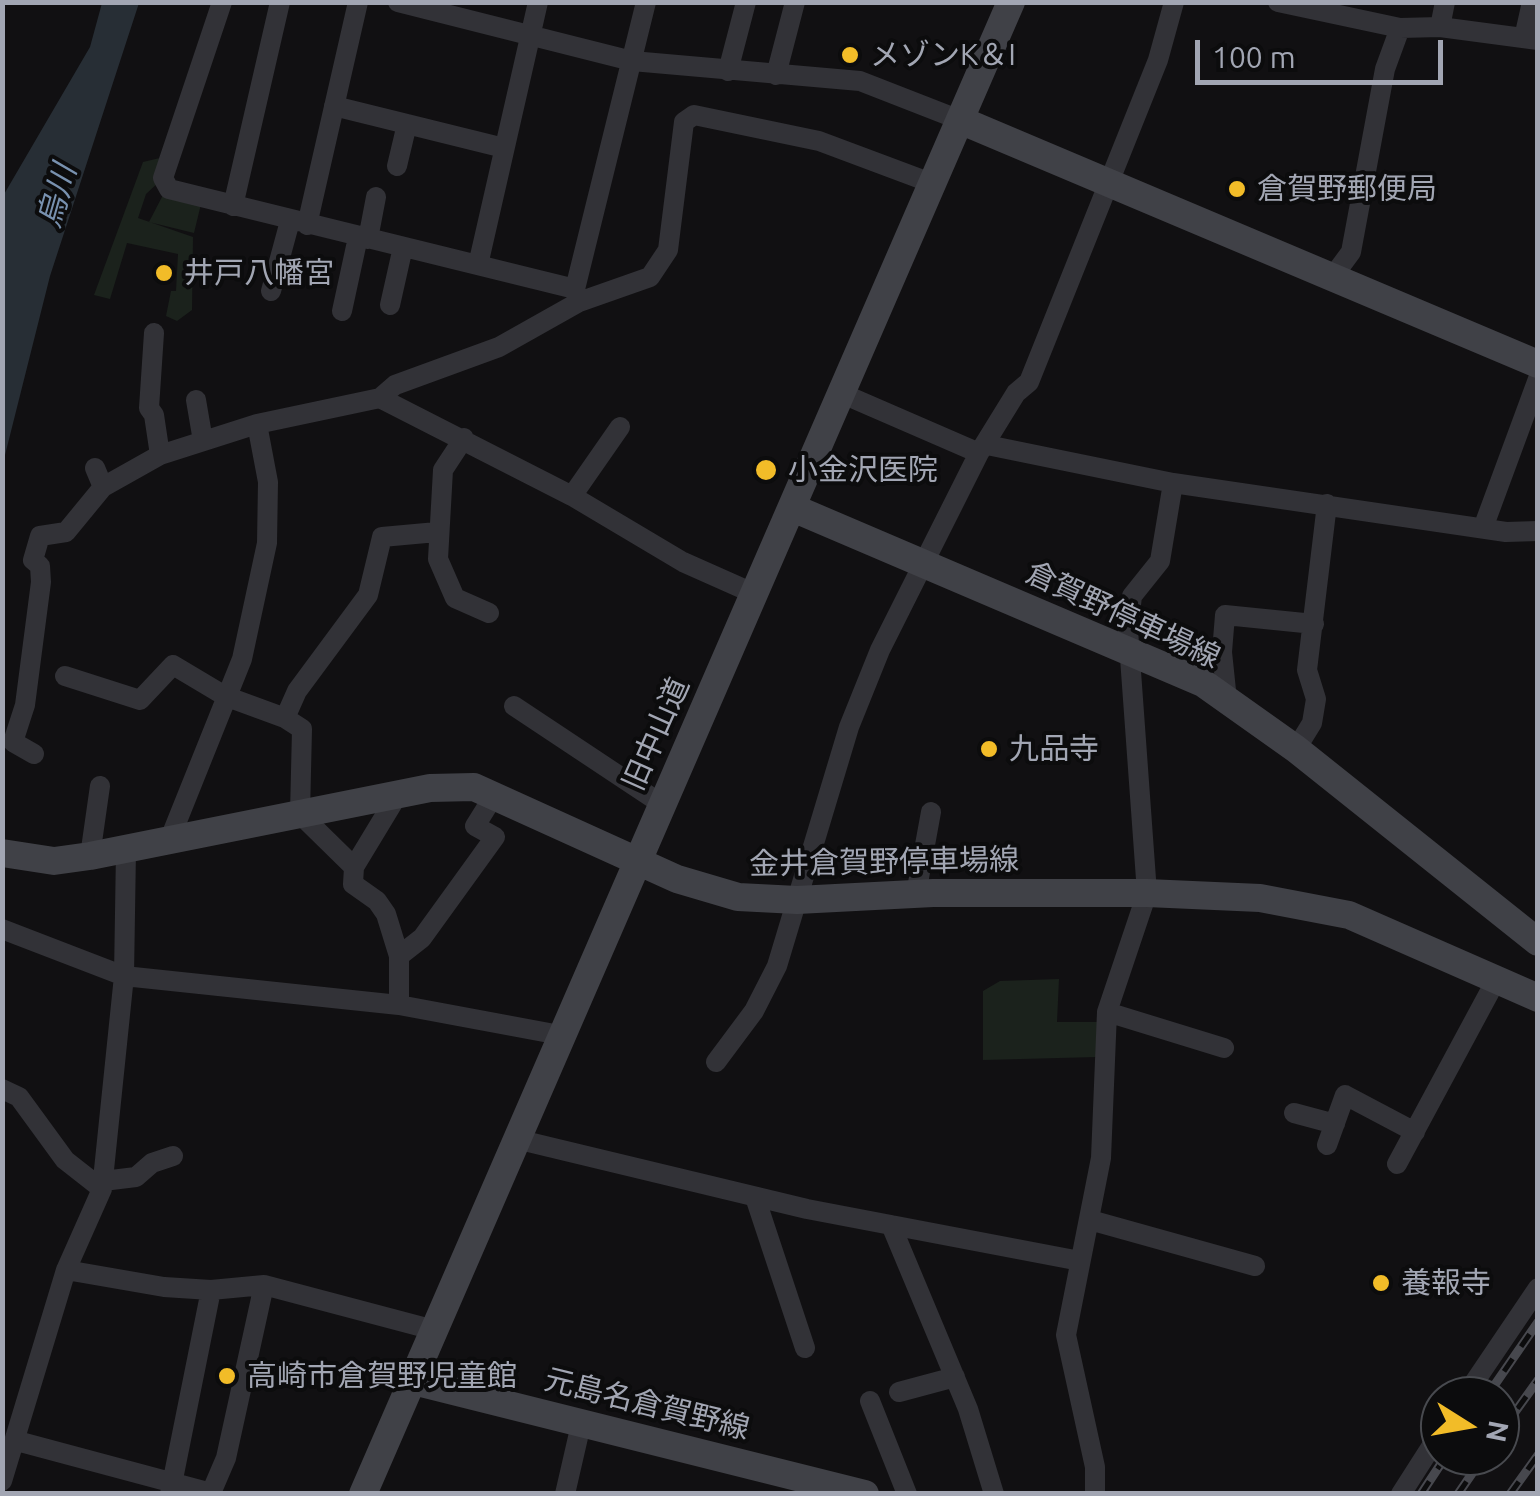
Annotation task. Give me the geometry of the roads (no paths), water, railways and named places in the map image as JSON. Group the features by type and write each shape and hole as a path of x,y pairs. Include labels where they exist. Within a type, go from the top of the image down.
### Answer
{"main road":[{"name":"旧中山道","path":"363,1494 1011,2"},
{"path":"960,120 1110,180 1538,364"},
{"name":"倉賀野停車場線","path":"794,508 1131,649 1226,700 1296,749 1538,942"},
{"name":"金井倉賀野停車場線","path":"2,853 54,860 90,856 451,786 495,794 677,879 721,894 797,900 916,894 1242,896 1349,915 1538,998"},
{"name":"元島名倉賀野線","path":"413,1381 582,1420 865,1494"}],"street":[{"path":"222,2 163,178 169,189 478,265 577,295"},
{"path":"233,206 280,2"},
{"path":"271,291 298,223 334,106 358,2"},
{"path":"398,2 450,9 530,36 632,62 860,81 960,120"},
{"path":"478,265 538,2"},
{"path":"577,295 646,2"},
{"path":"728,70 746,2"},
{"path":"776,75 795,2"},
{"path":"716,1062 754,1012 777,966 849,726 880,650 983,449 1016,393 1028,382 1158,60 1174,2"},
{"path":"1278,2 1400,28 1440,27 1531,39 1532,2"},
{"path":"1440,27 1446,2"},
{"path":"1334,275 1350,252 1385,69 1400,28"},
{"path":"334,106 504,148"},
{"path":"34,754 13,742 25,705 41,582 40,566 34,560 40,536 66,532 99,478 257,424 380,398 395,386 499,346 577,295 650,278 668,250 684,122 694,115 819,141 934,184"},
{"path":"397,166 407,124"},
{"path":"342,311 376,197"},
{"path":"390,305 403,248"},
{"path":"154,332 148,408 154,415 160,456"},
{"path":"1483,528 1538,380"},
{"path":"843,394 983,449 1173,483 1483,528 1538,531"},
{"path":"380,398 572,496 682,562 755,594"},
{"path":"196,400 203,442"},
{"path":"170,841 242,659 267,542 268,482 257,424"},
{"path":"572,496 620,427"},
{"path":"464,438 442,470 436,532 438,559 455,598 489,613"},
{"path":"1095,1494 1096,1466 1066,1336 1102,1158 1108,1012 1147,893 1131,649 1132,596 1160,562 1173,483"},
{"path":"1296,749 1312,723 1316,700 1307,670 1327,504"},
{"path":"285,718 297,691 368,595 382,537 436,532"},
{"path":"1226,700 1222,652 1225,615 1314,624"},
{"path":"65,676 140,700 173,666 226,696 285,718 302,729 300,814 354,868"},
{"path":"514,706 660,803"},
{"path":"90,856 100,786"},
{"path":"398,956 422,938 496,836 475,826 495,794"},
{"path":"397,796 354,868 354,884 377,901 386,914 398,956 398,1006"},
{"path":"916,894 931,812"},
{"path":"2,1482 66,1270 102,1185 124,976 126,850"},
{"path":"2,928 124,976 398,1006 560,1035"},
{"path":"1397,1164 1495,982"},
{"path":"1108,1012 1224,1048"},
{"path":"2,1089 19,1096 65,1160 102,1185 136,1177 152,1163 174,1156"},
{"path":"1294,1113 1331,1135 1345,1095 1415,1132"},
{"path":"516,1139 755,1197 1080,1261"},
{"path":"755,1197 805,1348"},
{"path":"1090,1220 1254,1266"},
{"path":"891,1225 955,1377 994,1494"},
{"path":"66,1270 164,1287 211,1290 264,1285 434,1330"},
{"path":"17,1441 172,1486 212,1493 226,1458 264,1285"},
{"path":"1479,1376 1538,1288"},
{"path":"172,1486 211,1290"},
{"path":"899,1392 955,1377"},
{"path":"870,1400 908,1494"},
{"path":"565,1494 582,1420"},
{"path":"1401,1494 1420,1464"}],"water":[{"name":"烏川","path":"102,3 139,3 50,276 3,463 3,196 90,47"}],"railway":[{"path":"1501,1376 1538,1322"},
{"path":"1520,1405 1538,1380"},
{"path":"1510,1494 1538,1455"},
{"path":"1421,1494 1433,1476"},
{"path":"1458,1494 1470,1476"}],"place":[{"name":"メゾンK＆I","path":"850,55"},
{"name":"倉賀野郵便局","path":"1237,189"},
{"name":"井戸八幡宮","path":"164,273"},
{"name":"小金沢医院","path":"766,470"},
{"name":"九品寺","path":"989,749"},
{"name":"養報寺","path":"1381,1283"},
{"name":"高崎市倉賀野児童館","path":"227,1376"}]}
